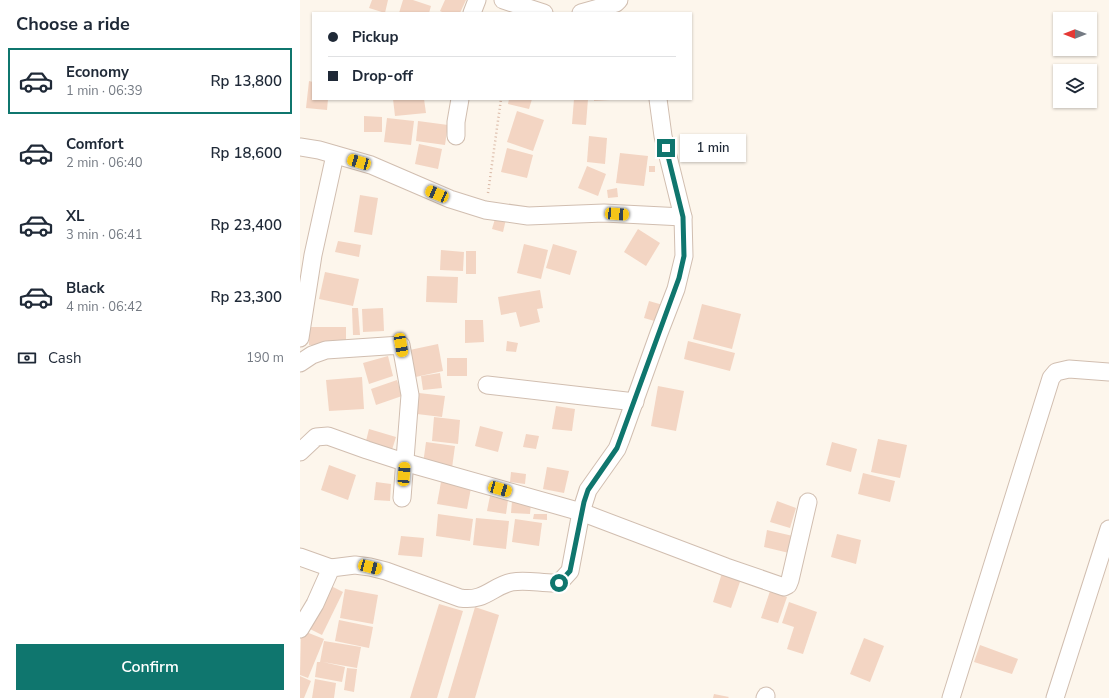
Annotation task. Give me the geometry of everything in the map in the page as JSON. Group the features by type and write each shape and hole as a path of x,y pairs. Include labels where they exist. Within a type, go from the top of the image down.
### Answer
{"street":[{"path":"472,12 478,0"},
{"path":"503,0 541,12"},
{"path":"587,12 620,5"},
{"path":"456,136 456,122 460,100"},
{"path":"300,557 331,568 355,565 386,571 468,600 485,595 511,582 523,581 547,584 559,583 570,571 581,512 588,490 617,448 679,278 684,256 683,217 662,136 658,100"},
{"path":"300,147 319,150 371,166 450,199 485,210 528,216 604,213 683,217"},
{"path":"300,338 313,255 335,155"},
{"path":"300,363 312,355 326,350 401,345 410,395 402,498"},
{"path":"951,698 1051,378 1056,372 1069,369 1109,372"},
{"path":"486,385 634,402"},
{"path":"300,452 316,437 328,436 404,462 581,512 726,567 784,587 788,585 790,580 808,502"},
{"path":"1055,698 1108,537"},
{"path":"300,629 315,604 331,568"}],"path":[{"path":"485,210 501,100"}],"building":[{"path":"372,0 388,0 385,12 369,8"},
{"path":"403,0 413,0 431,6 429,12 399,12"},
{"path":"445,0 466,0 460,12 440,11"},
{"path":"309,81 312,82 312,100 328,100 327,110 306,108"},
{"path":"393,100 424,100 426,113 395,116"},
{"path":"509,100 532,100 529,109 508,104"},
{"path":"574,100 588,100 586,125 572,124"},
{"path":"517,111 544,120 533,151 507,142"},
{"path":"364,116 382,117 382,132 364,132"},
{"path":"387,118 414,121 411,145 384,142"},
{"path":"418,121 448,125 445,145 416,141"},
{"path":"589,136 607,138 605,164 587,162"},
{"path":"419,144 442,149 438,169 415,164"},
{"path":"507,148 533,155 527,178 501,172"},
{"path":"620,153 648,156 644,186 616,183"},
{"path":"587,166 606,174 598,196 578,188"},
{"path":"649,166 655,166 655,172 649,172"},
{"path":"617,188 618,197 608,198 607,190"},
{"path":"360,195 378,198 372,235 354,232"},
{"path":"497,212 507,215 503,232 492,229"},
{"path":"638,229 660,243 646,266 624,252"},
{"path":"338,241 361,245 359,257 335,252"},
{"path":"524,244 548,250 541,279 517,273"},
{"path":"553,244 577,251 570,275 546,268"},
{"path":"441,250 464,252 463,271 440,270"},
{"path":"466,251 476,251 476,274 466,274"},
{"path":"325,272 359,279 353,306 319,299"},
{"path":"427,276 458,277 457,303 426,302"},
{"path":"540,290 543,308 537,309 540,322 520,327 516,312 501,315 498,297"},
{"path":"649,301 663,305 658,322 644,318"},
{"path":"702,304 741,314 732,349 693,339"},
{"path":"352,308 358,308 360,335 353,335"},
{"path":"383,308 384,331 363,332 362,309"},
{"path":"465,320 483,320 484,342 465,343"},
{"path":"309,327 346,327 346,345 309,345"},
{"path":"507,341 518,343 516,352 506,351"},
{"path":"688,341 735,353 730,371 684,359"},
{"path":"438,344 443,371 411,378 405,351"},
{"path":"388,356 393,376 369,384 363,363"},
{"path":"447,358 467,358 467,376 447,376"},
{"path":"440,373 442,388 423,390 421,376"},
{"path":"362,377 364,409 329,411 326,380"},
{"path":"397,380 402,396 376,405 371,389"},
{"path":"658,386 684,391 676,431 651,426"},
{"path":"419,393 445,396 442,417 417,414"},
{"path":"556,406 575,409 572,431 552,429"},
{"path":"434,417 460,420 458,444 432,441"},
{"path":"480,426 503,432 498,452 475,446"},
{"path":"369,429 396,437 391,453 365,445"},
{"path":"526,434 539,436 536,449 523,447"},
{"path":"878,439 907,445 900,478 871,472"},
{"path":"426,442 455,446 452,468 423,464"},
{"path":"832,442 857,449 851,472 826,465"},
{"path":"329,465 356,475 348,500 321,490"},
{"path":"547,467 569,471 564,493 543,489"},
{"path":"511,472 526,474 525,484 510,482"},
{"path":"863,473 895,481 890,502 858,494"},
{"path":"376,482 391,484 390,501 374,500"},
{"path":"441,482 471,488 467,509 437,504"},
{"path":"490,496 508,500 506,514 487,511"},
{"path":"512,501 531,502 530,514 511,513"},
{"path":"777,501 796,508 790,528 770,522"},
{"path":"438,514 473,519 470,541 436,536"},
{"path":"534,514 547,514 547,520 533,519"},
{"path":"476,518 509,521 506,549 473,545"},
{"path":"515,519 542,523 539,546 512,542"},
{"path":"767,530 793,536 789,553 764,547"},
{"path":"837,534 861,540 856,564 831,557"},
{"path":"401,536 424,538 422,557 398,555"},
{"path":"722,573 741,579 731,608 713,602"},
{"path":"327,584 343,592 322,635 306,627"},
{"path":"345,589 378,595 373,624 340,618"},
{"path":"770,591 787,597 778,623 761,618"},
{"path":"789,602 817,612 803,654 787,649 794,627 782,623"},
{"path":"439,604 463,611 437,698 410,698"},
{"path":"475,607 499,615 475,698 448,698"},
{"path":"339,620 373,627 369,648 335,641"},
{"path":"301,630 324,639 308,678 300,675"},
{"path":"864,638 884,646 870,682 850,674"},
{"path":"324,641 361,647 357,668 323,662 345,667 342,682 315,677 317,662 320,662"},
{"path":"980,645 1018,659 1012,674 974,662"},
{"path":"347,668 357,669 354,692 344,690"},
{"path":"300,676 311,681 304,698 300,698"},
{"path":"315,679 336,683 334,698 312,698"},
{"path":"714,694 729,697 713,698"}],"route":[{"path":"559,583 570,571 581,512 588,490 606,465 621,439 679,278 684,256 683,217 666,148"}]}
